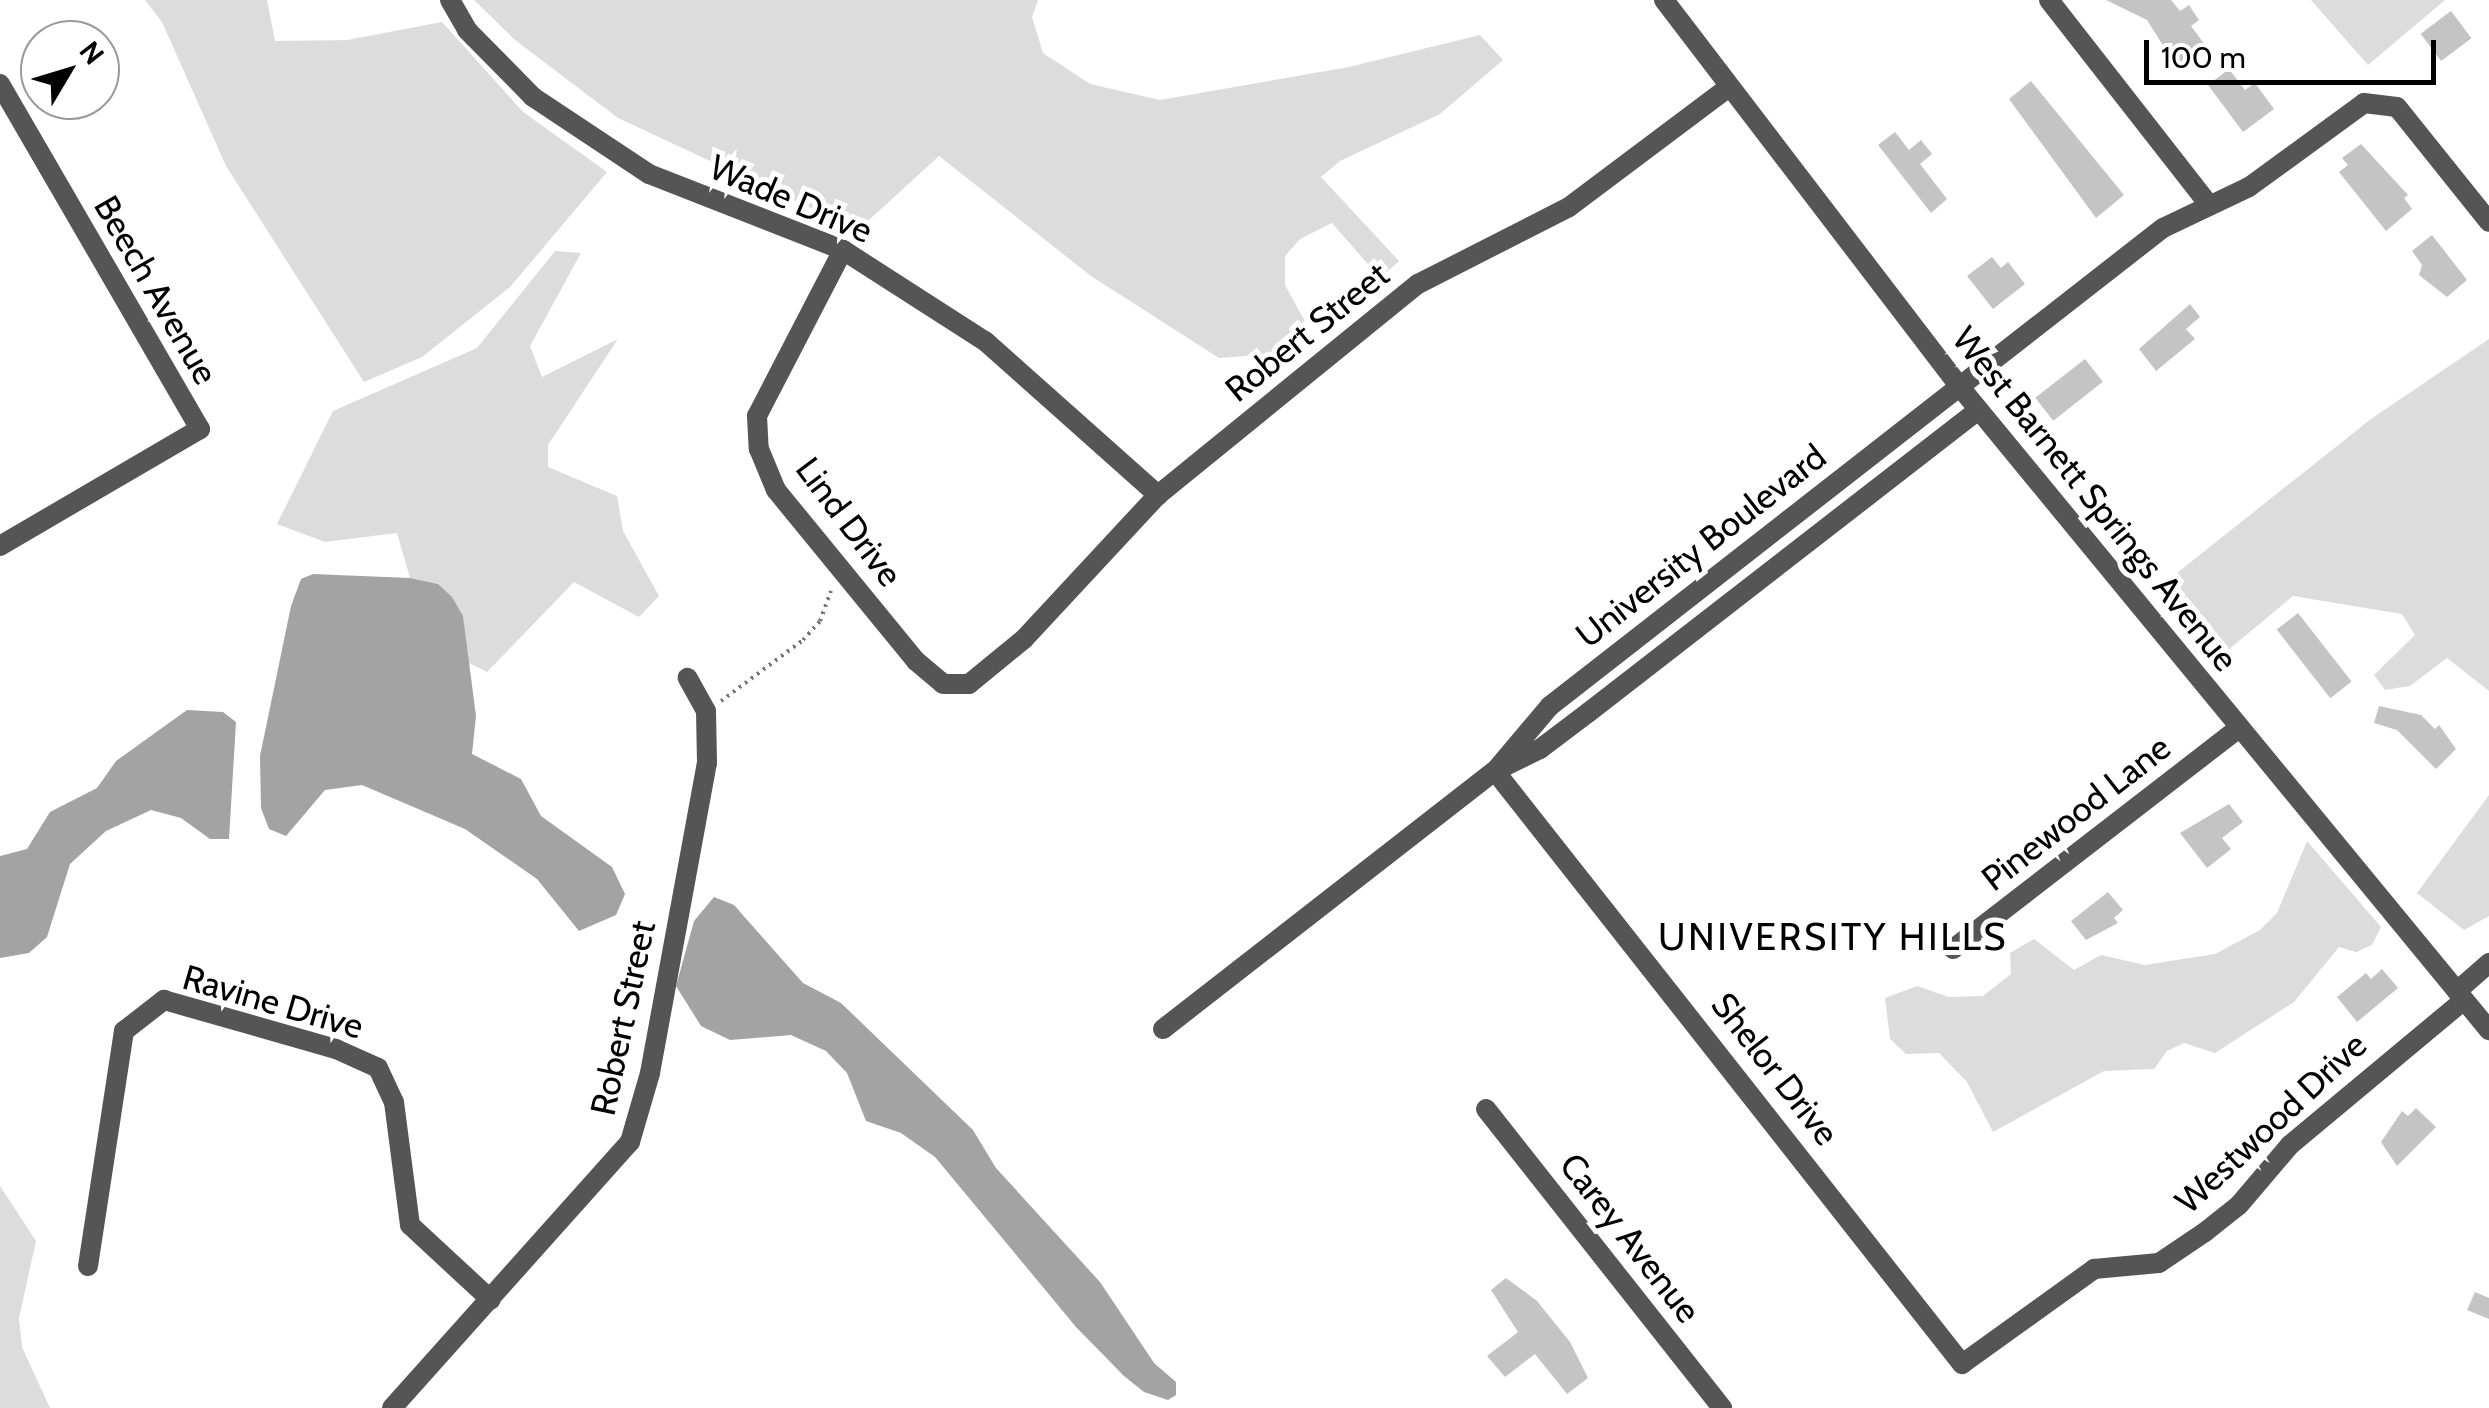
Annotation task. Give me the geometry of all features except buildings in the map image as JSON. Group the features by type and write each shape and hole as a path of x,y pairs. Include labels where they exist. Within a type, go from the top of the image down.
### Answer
{"street":[{"name":"Wade Drive","path":"450,0 467,30 533,98 649,174 842,250 985,342 1158,495"},
{"path":"2049,0 2209,205"},
{"name":"West Barnett Springs Avenue","path":"1672,3 1729,87 1979,410 2489,1030"},
{"name":"Beech Avenue","path":"0,84 200,429 0,546"},
{"name":"Robert Street","path":"969,684 1024,639 1158,495 1418,284 1569,207 1729,87"},
{"name":"University Boulevard","path":"1495,771 1550,706 2162,228 2248,188 2374,100 2397,107 2415,124 2489,222"},
{"name":"Lind Drive","path":"842,250 757,416 759,449 776,490 916,661 943,684 969,684"},
{"name":"University Boulevard","path":"1162,1029 1495,771 1577,722 1979,410"},
{"name":"Robert Street","path":"392,1408 630,1142 650,1072 707,763 707,714 688,678"},
{"name":"Pinewood Lane","path":"1953,950 2239,728"},
{"name":"Shelor Drive","path":"1495,771 1962,1364"},
{"name":"Westwood Drive","path":"1962,1364 2094,1269 2160,1263 2205,1232 2239,1205 2290,1146 2461,996 2489,963"},
{"name":"Ravine Drive","path":"88,1266 124,1031 164,1000 336,1049 378,1068 394,1102 410,1225 491,1300"},
{"name":"Carey Avenue","path":"1486,1109 1722,1408"}],"path":[{"path":"707,714 804,640 820,621 828,595 848,578"}],"shaded area":[{"path":"145,0 267,0 275,41 347,40 442,22 523,112 607,172 510,287 422,357 364,382 226,166 162,22"},
{"path":"474,0 1038,0 1032,17 1043,53 1090,84 1160,100 1349,67 1480,35 1503,60 1440,114 1340,161 1321,177 1399,261 1380,278 1332,223 1300,239 1285,256 1285,285 1307,325 1273,354 1219,358 1091,276 939,156 858,230 618,118 515,40"},
{"path":"2311,0 2445,0 2368,65"},
{"path":"555,251 581,253 530,346 542,377 618,339 548,445 548,467 617,496 623,531 659,596 639,617 574,582 487,672 467,662 463,616 438,584 410,578 397,533 325,542 277,524 333,411 477,348"},
{"path":"2489,339 2489,691 2447,658 2410,686 2385,690 2374,675 2415,635 2402,614 2293,596 2222,655 2158,588 2371,419"},
{"path":"313,574 410,578 438,584 452,597 463,616 476,716 472,754 521,779 541,816 612,867 625,894 616,915 579,931 537,879 465,829 362,785 325,790 286,836 269,829 261,808 260,756 291,606 301,579"},
{"path":"187,710 223,712 236,722 229,839 210,839 181,818 151,810 106,831 70,864 47,937 29,953 0,958 0,856 27,849 50,812 97,788 116,761"},
{"path":"2489,795 2489,916 2464,930 2417,893"},
{"path":"2307,841 2381,927 2372,945 2356,952 2339,947 2294,1002 2215,1053 2184,1043 2167,1051 2154,1069 2104,1071 1993,1132 1967,1082 1939,1053 1906,1054 1890,1039 1885,998 1917,986 1949,997 1983,996 2011,974 2010,953 2034,939 2074,970 2101,955 2145,965 2215,954 2260,930 2277,913"},
{"path":"714,897 734,905 803,983 841,1003 973,1130 996,1168 1100,1282 1154,1363 1176,1382 1176,1395 1168,1400 1144,1392 1124,1376 1076,1327 935,1157 901,1133 866,1121 847,1073 826,1051 791,1035 730,1040 701,1026 676,986 694,921"},
{"path":"0,1186 36,1241 19,1318 22,1347 50,1408 0,1408"}],"district":[{"name":"UNIVERSITY HILLS","path":"1833,937"}]}
